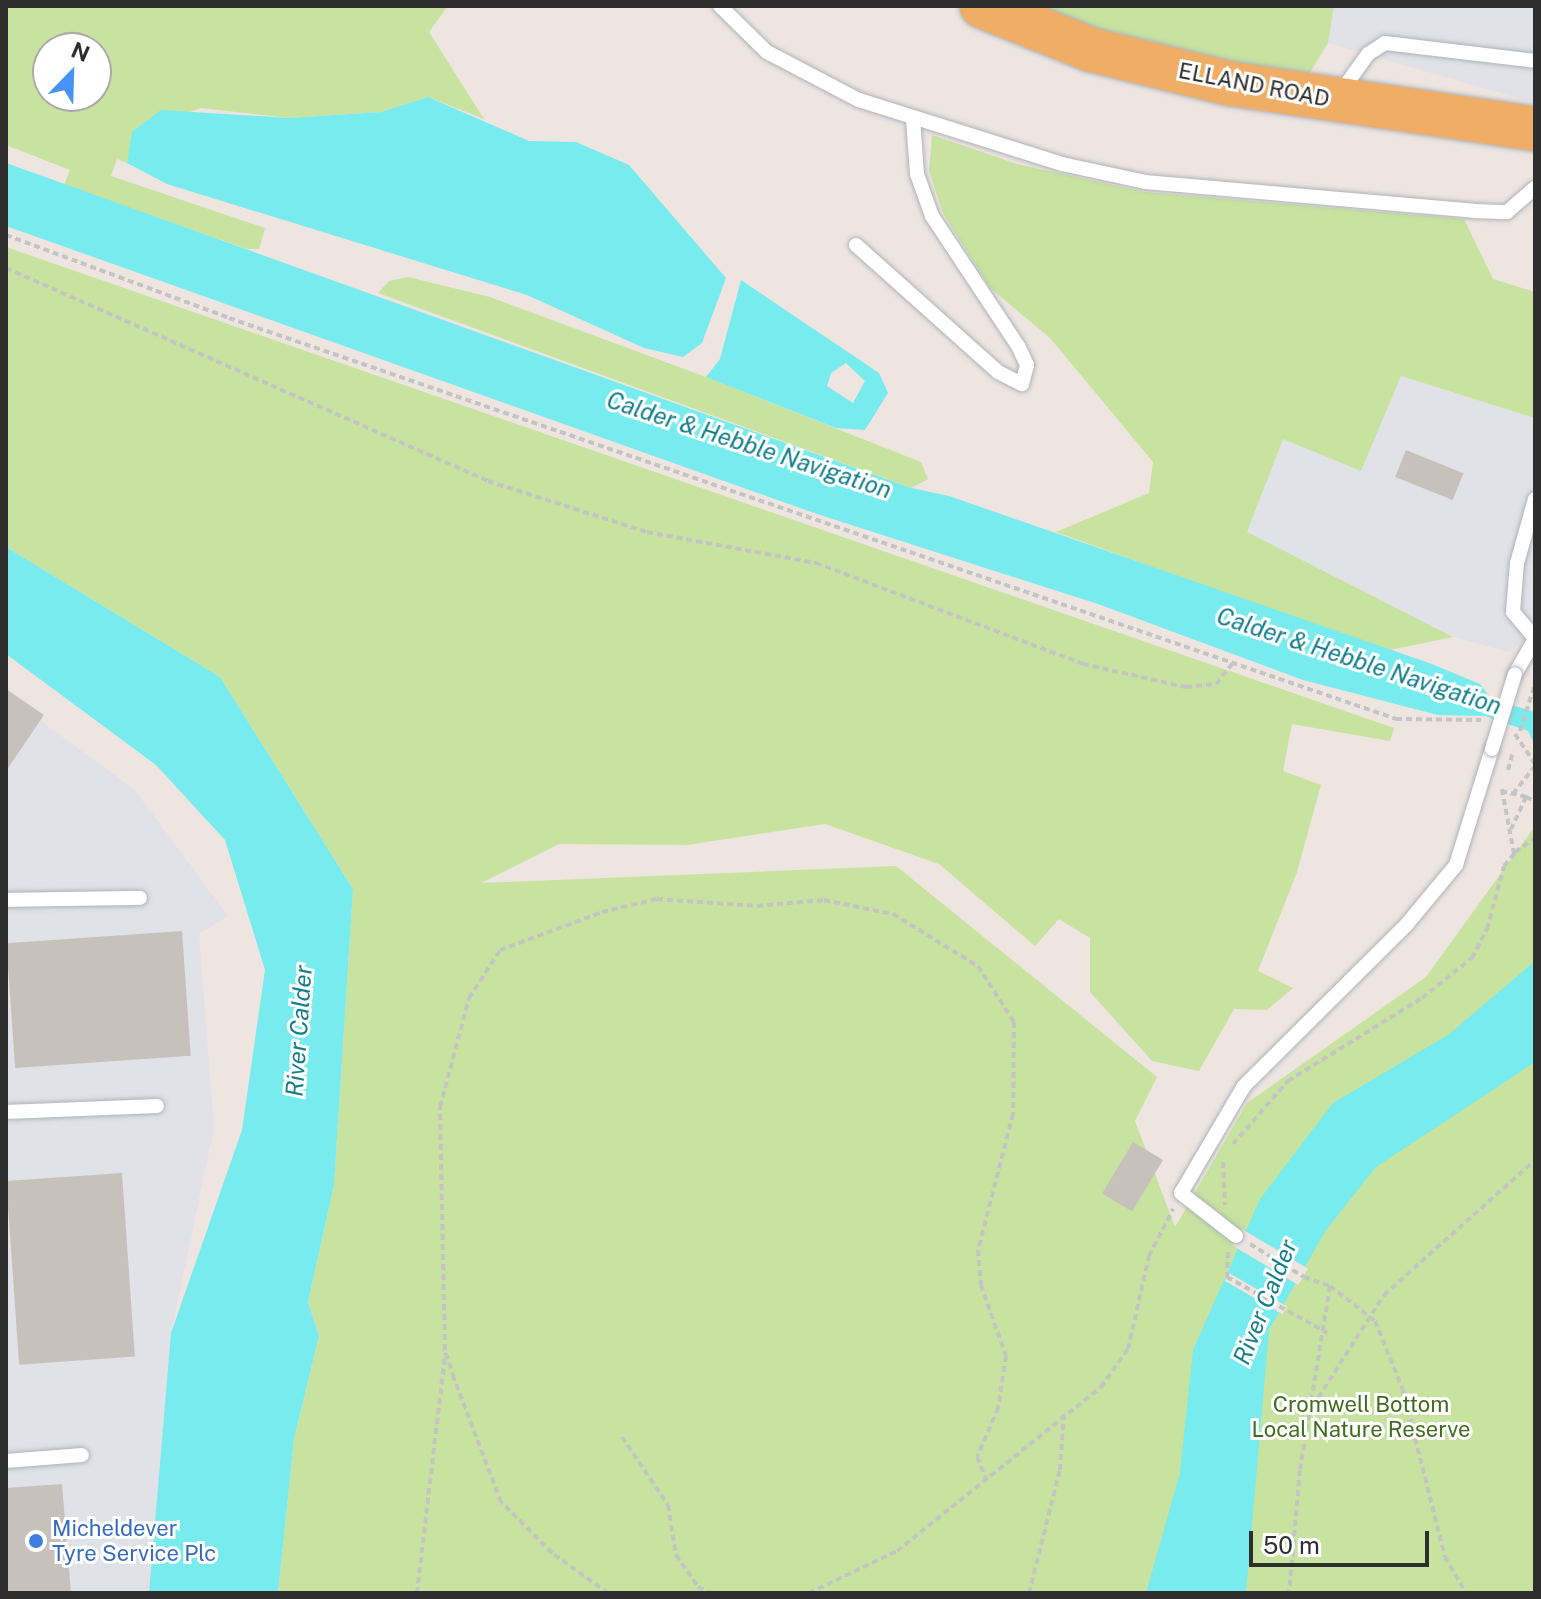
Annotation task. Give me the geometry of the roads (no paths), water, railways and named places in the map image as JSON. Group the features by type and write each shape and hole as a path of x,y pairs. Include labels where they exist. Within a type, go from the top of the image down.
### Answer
{"main road":[{"name":"ELLAND ROAD","path":"982,6 1092,50 1232,84 1535,129"}],"lane":[{"path":"728,7 767,52 806,75 985,144 1145,182 1507,212 1535,188"},
{"path":"1335,100 1368,54 1385,43 1535,61"},
{"path":"856,245 998,372 1022,384 1027,365 1018,346 932,216 917,174 913,118"},
{"path":"1234,1234 1181,1193 1244,1086 1407,924 1456,865 1515,674 1535,639 1513,612 1517,563 1535,499"},
{"path":"6,900 140,898"},
{"path":"6,1112 157,1106"},
{"path":"6,1461 82,1455"}],"water":[{"path":"428,97 529,141 576,142 629,165 726,278 702,343 683,357 644,348 527,295 167,184 127,163 132,132 161,110 289,118 381,112"},
{"name":"Calder & Hebble Navigation","path":"6,163 911,488 949,496 1429,663 1480,684 1491,699 1535,712 1535,745 1528,731 1485,716 1438,715 1303,680 1098,604 817,514 6,226"},
{"path":"741,280 879,373 888,393 865,430 836,428 706,377 720,359","holes":["846,363 865,381 853,403 827,386 831,373"]},
{"name":"River Calder","path":"6,547 220,677 353,889 334,1185 308,1302 319,1336 294,1439 278,1593 149,1593 171,1333 242,1130 265,970 225,840 156,765 6,654"},
{"name":"River Calder","path":"1535,961 1535,1062 1376,1167 1326,1230 1269,1330 1246,1593 1146,1593 1180,1473 1193,1350 1260,1199 1333,1103 1448,1035"}],"place":[{"name":"Micheldever Tyre Service Plc","path":"36,1541"}],"park label":[{"name":"Cromwell Bottom Local Nature Reserve","path":"1361,1416"}]}
